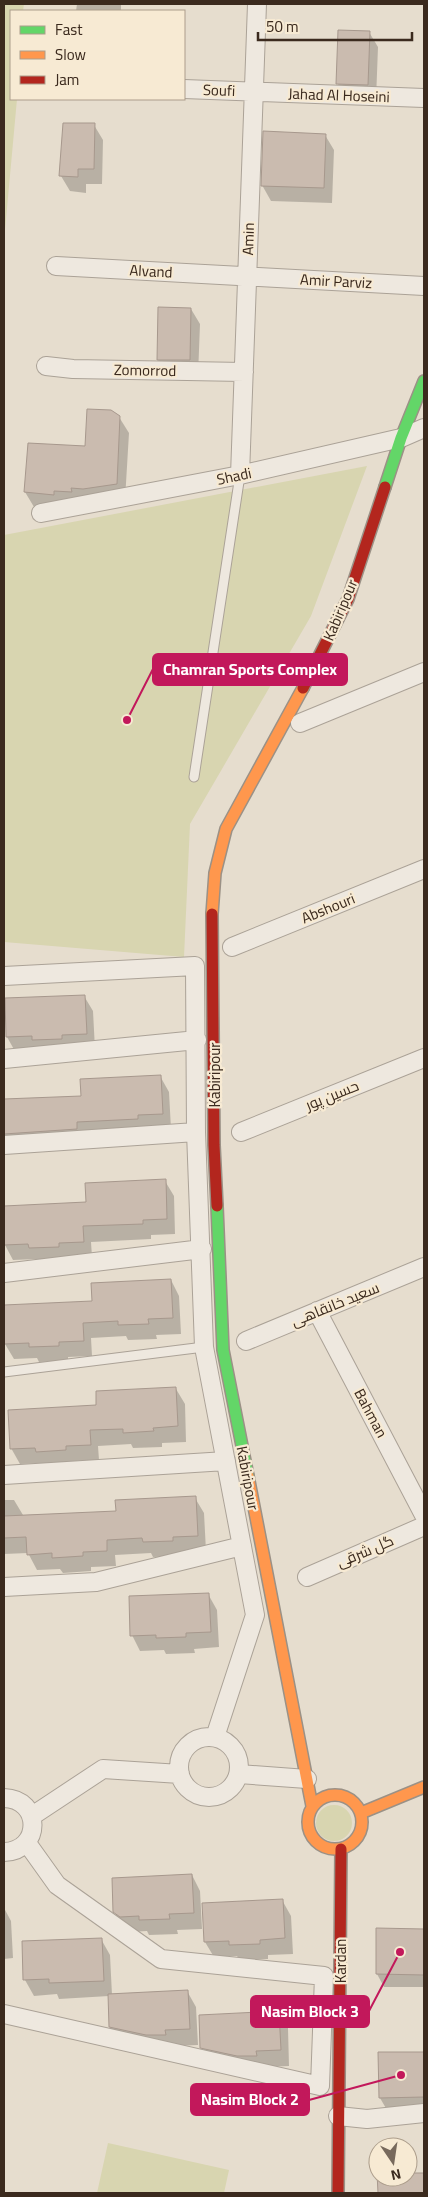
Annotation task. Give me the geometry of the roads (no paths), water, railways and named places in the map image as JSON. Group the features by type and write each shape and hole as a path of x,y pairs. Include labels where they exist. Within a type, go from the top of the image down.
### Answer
{"street":[{"name":"Amin","path":"240,475 257,4"},
{"name":"Soufi","path":"185,89 254,92"},
{"name":"Jahad Al Hoseini","path":"254,92 424,98"},
{"name":"Alvand","path":"56,266 247,276"},
{"name":"Amir Parviz","path":"247,276 424,286"},
{"name":"Zomorrod","path":"46,366 73,369 244,372"},
{"name":"Kabiripour","path":"312,1806 222,1350 214,1145 212,900 215,873 226,829 329,639 348,599 401,438 424,381"},
{"name":"Shadi","path":"41,513 240,475 401,438 424,428"},
{"path":"300,723 424,672"},
{"name":"Abshouri","path":"232,947 424,869"},
{"path":"4,976 195,966 197,1040 196,1132 202,1249 204,1348 255,1614 216,1737"},
{"path":"4,1059 197,1040"},
{"name":"حسین پور","path":"240,1132 424,1058"},
{"path":"4,1145 196,1132"},
{"path":"4,1273 202,1249"},
{"name":"سعید خانقاهی","path":"246,1341 424,1267"},
{"name":"Bahman","path":"317,1311 424,1515"},
{"path":"4,1475 226,1461"},
{"name":"گل شرقی","path":"307,1577 424,1526"},
{"path":"4,1587 96,1582 242,1546"},
{"path":"206,1736 216,1737 232,1747 240,1764 239,1774 235,1783 228,1790 210,1797 190,1791 180,1774 179,1763 188,1745 206,1736"},
{"path":"32,1816 103,1770 180,1774"},
{"path":"239,1774 307,1779"},
{"path":"361,1814 424,1787"},
{"path":"326,1796 343,1796 357,1806 361,1814 362,1822 356,1839 341,1849 331,1849 322,1846 310,1833 308,1815 312,1806 326,1796"},
{"path":"4,1798 20,1802 32,1816 31,1834 26,1843 19,1849 4,1852"},
{"path":"4,2014 320,2086 324,1976 161,1959 57,1885 26,1843"},
{"name":"Kardan","path":"338,2193 341,1849"},
{"path":"338,2116 367,2119 424,2113"}],"lane":[{"path":"194,777 240,475"},
{"path":"4,1372 204,1348"}],"place":[{"name":"Chamran Sports Complex","path":"127,720"},
{"name":"Nasim Block 3","path":"400,1952"},
{"name":"Nasim Block 2","path":"401,2075"}]}
